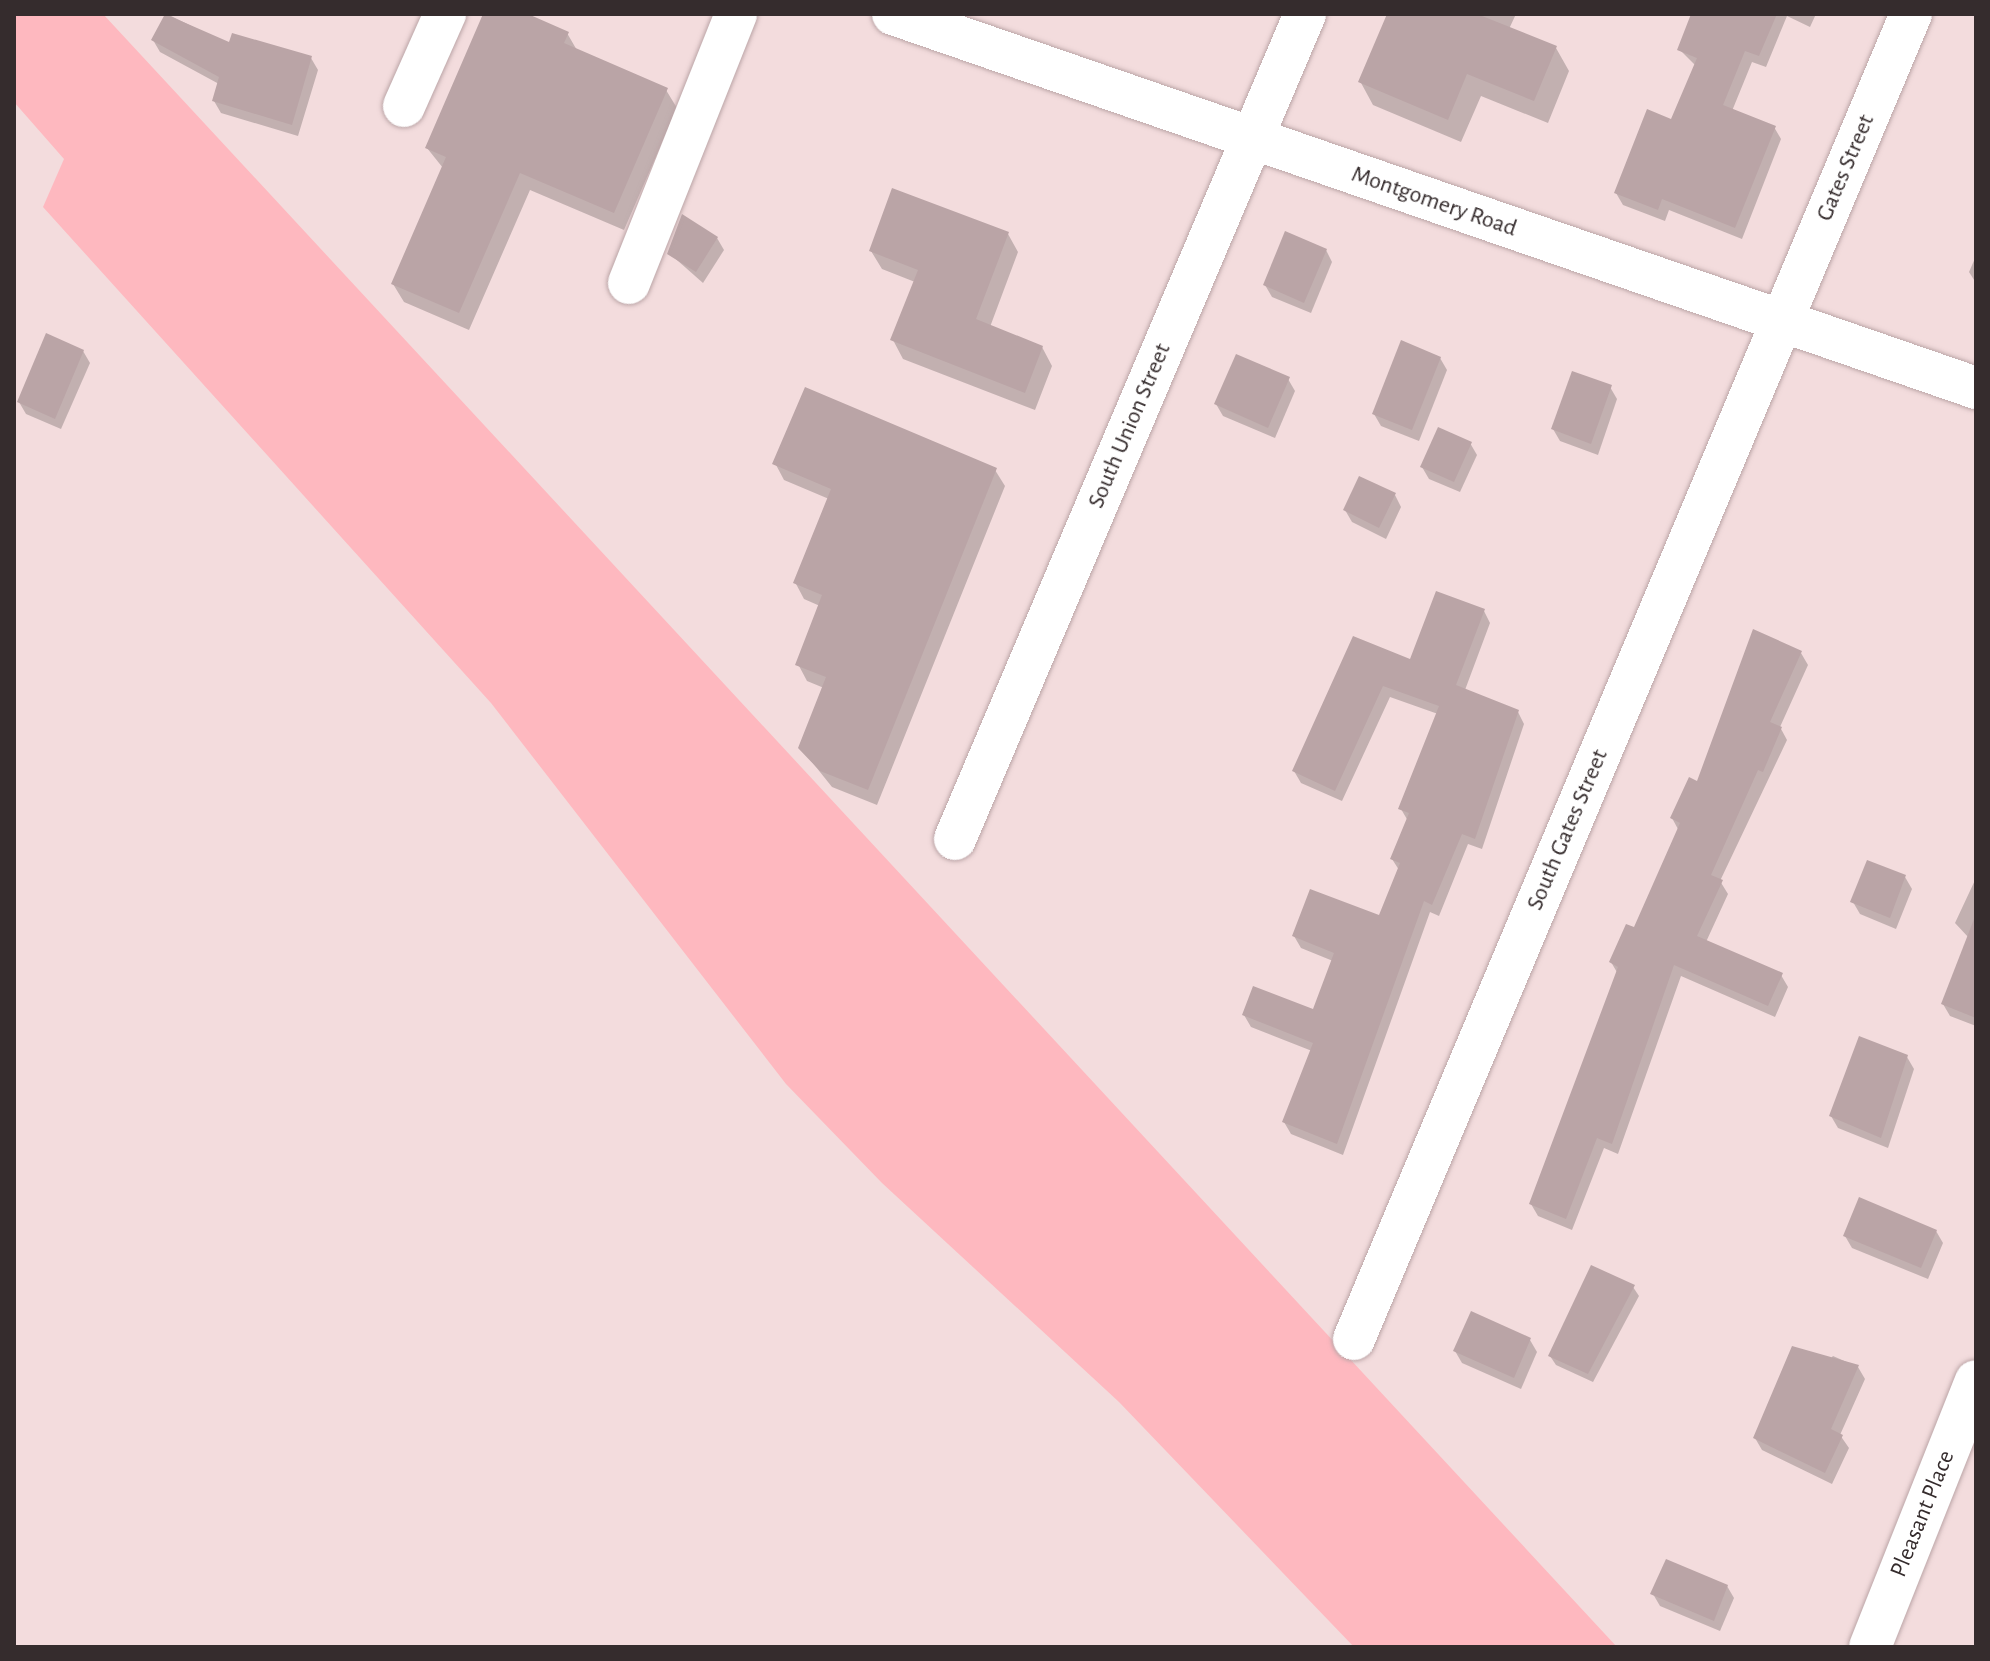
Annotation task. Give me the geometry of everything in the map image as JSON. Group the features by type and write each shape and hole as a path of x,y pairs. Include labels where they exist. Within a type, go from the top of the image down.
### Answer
{"street":[{"path":"404,106 445,14"},
{"path":"629,283 736,14"},
{"name":"Montgomery Road","path":"893,14 1976,388"},
{"name":"South Union Street","path":"955,839 1305,14"},
{"name":"Gates Street","path":"1782,322 1911,14"},
{"name":"South Gates Street","path":"1354,1339 1782,322"},
{"name":"Pleasant Place","path":"1870,1647 1976,1381"}],"shaded area":[{"path":"14,14 103,14 1617,1647 1354,1647 1119,1402 882,1183 786,1084 491,703 43,207 64,159 14,102"}],"building":[{"path":"165,14 229,42 232,33 312,56 292,125 212,101 219,77 151,40"},
{"path":"483,14 528,14 569,32 564,43 668,88 614,213 520,173 459,313 391,284 446,157 425,148"},
{"path":"1387,14 1477,14 1557,46 1534,101 1467,74 1448,120 1358,82"},
{"path":"1691,14 1777,14 1759,56 1745,51 1723,105 1776,126 1735,228 1662,199 1658,210 1614,193 1647,109 1671,119 1697,58 1677,50"},
{"path":"892,188 1009,232 976,319 1043,346 1025,393 890,340 918,270 869,251"},
{"path":"682,214 718,237 696,272 667,254"},
{"path":"1285,231 1327,249 1304,303 1263,285"},
{"path":"46,333 84,350 55,419 17,402"},
{"path":"1401,340 1441,357 1412,430 1372,414"},
{"path":"1236,354 1290,377 1268,428 1214,404"},
{"path":"1572,371 1612,385 1591,444 1551,429"},
{"path":"805,387 997,468 868,790 820,771 798,748 826,677 795,665 822,595 793,583 831,489 772,464"},
{"path":"1438,427 1472,442 1454,482 1420,467"},
{"path":"1359,476 1396,493 1379,528 1343,510"},
{"path":"1436,591 1485,609 1456,685 1519,710 1475,839 1462,834 1432,905 1424,901 1337,1144 1282,1122 1313,1043 1242,1015 1253,986 1313,1009 1334,953 1292,936 1310,889 1379,915 1400,863 1390,859 1409,813 1398,809 1439,706 1383,686 1335,791 1292,771 1353,636 1410,659"},
{"path":"1753,629 1802,651 1770,722 1782,727 1763,772 1758,770 1711,875 1723,880 1697,936 1783,973 1768,1006 1674,965 1612,1144 1597,1138 1566,1219 1529,1204 1618,967 1609,962 1626,924 1634,927 1680,823 1670,818 1689,777 1697,781"},
{"path":"1867,860 1906,875 1890,918 1850,902"},
{"path":"1976,919 1976,1018 1941,1004"},
{"path":"1859,1036 1908,1055 1881,1138 1829,1116"},
{"path":"1859,1197 1937,1230 1921,1268 1843,1236"},
{"path":"1591,1265 1635,1285 1588,1374 1548,1356"},
{"path":"1471,1311 1531,1338 1514,1378 1453,1351"},
{"path":"1792,1346 1859,1365 1831,1429 1843,1435 1825,1473 1753,1438"},
{"path":"1666,1559 1728,1585 1714,1621 1650,1594"}]}
